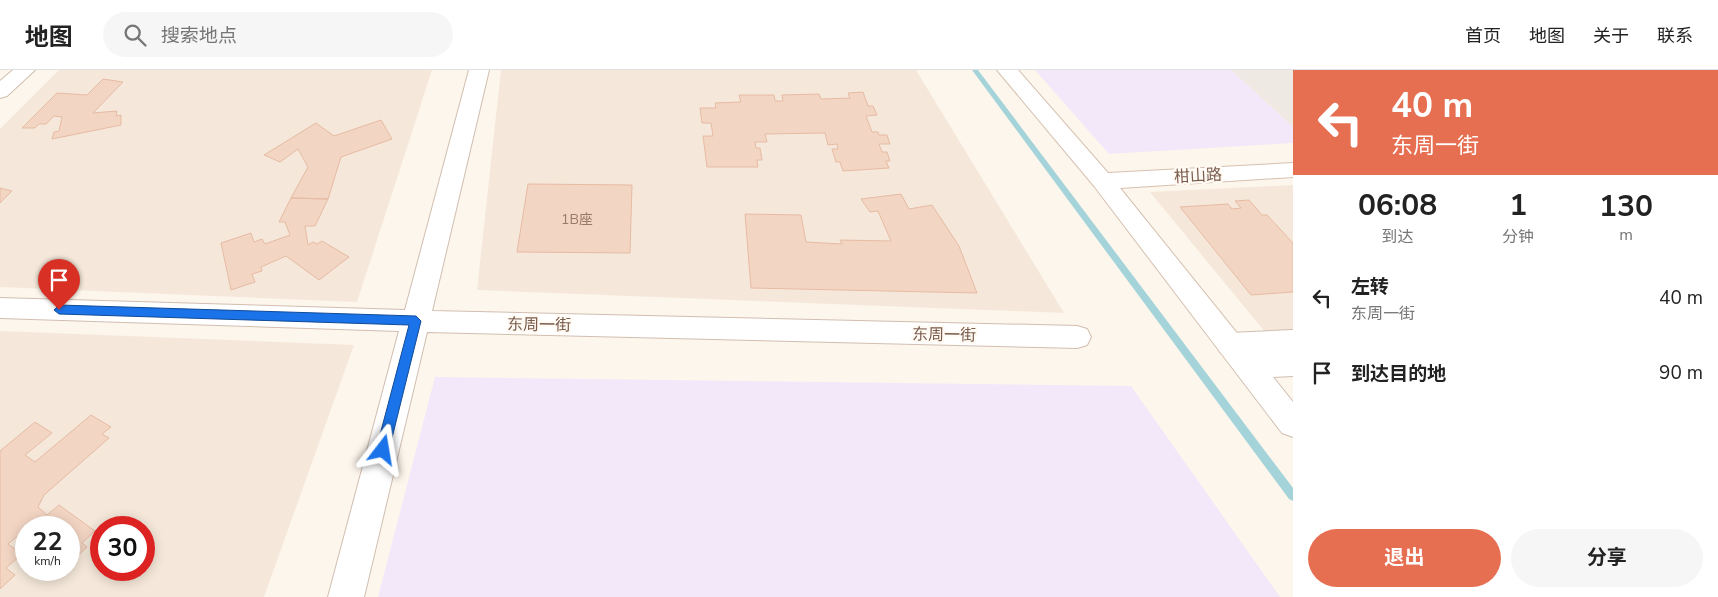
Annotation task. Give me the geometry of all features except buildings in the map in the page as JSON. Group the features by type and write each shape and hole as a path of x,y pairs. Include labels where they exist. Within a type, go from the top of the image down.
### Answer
{"street":[{"path":"0,92 25,70"},
{"path":"346,597 479,70"},
{"path":"1007,70 1102,181 1293,424"},
{"name":"柑山路","path":"1102,181 1293,170"},
{"name":"东周一街","path":"0,308 416,321 1077,337"},
{"path":"1239,355 1293,341"},
{"path":"1239,355 1293,364"}],"shaded area":[{"path":"59,70 432,70 357,302 0,287 0,129"},
{"path":"501,70 916,70 1064,313 477,290"},
{"path":"1035,70 1231,70 1293,127 1293,143 1109,154"},
{"path":"1231,70 1293,70 1293,127"},
{"path":"1293,185 1293,366 1150,192"},
{"path":"0,331 354,345 264,597 0,597"},
{"path":"435,377 1131,386 1280,597 378,597"}],"waterway":[{"path":"975,70 1293,496"}],"route":[{"path":"59,310 416,321 383,450"}]}
